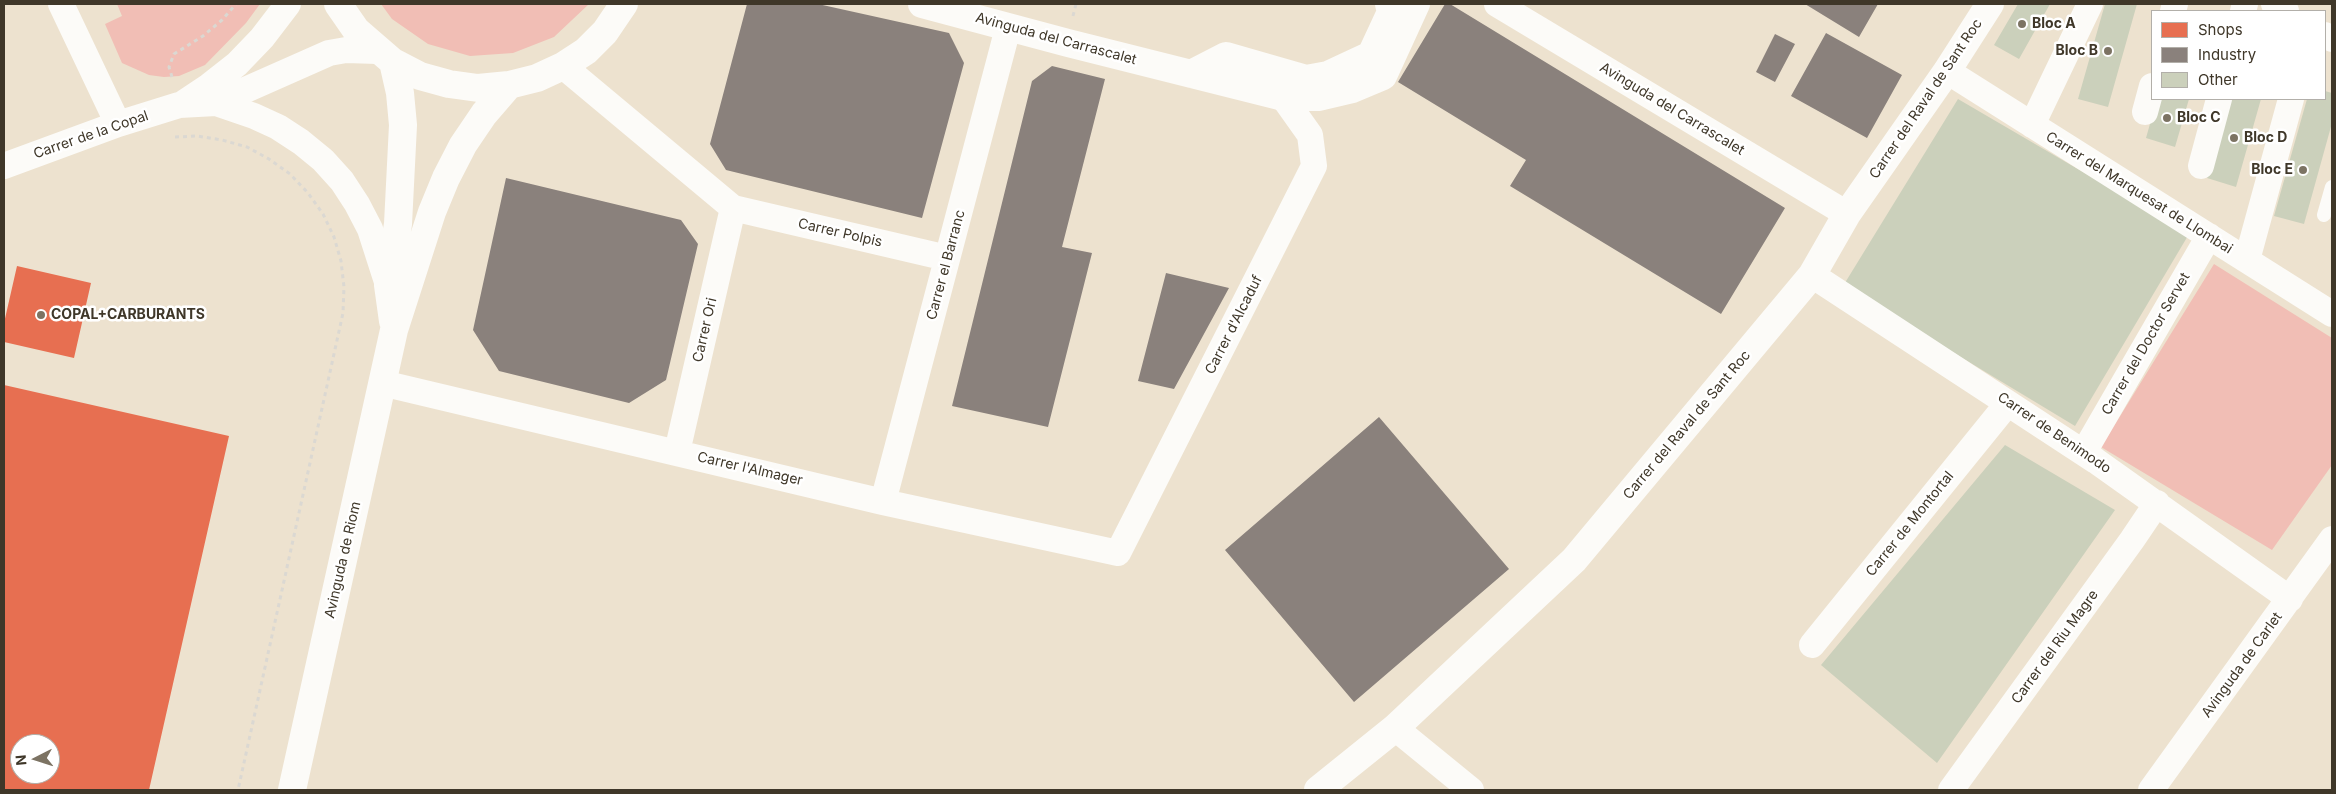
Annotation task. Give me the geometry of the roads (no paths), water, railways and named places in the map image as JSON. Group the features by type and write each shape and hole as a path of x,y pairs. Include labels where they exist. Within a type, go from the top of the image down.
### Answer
{"street":[{"path":"61,4 118,124"},
{"name":"Carrer de la Copal","path":"179,105 209,86 236,64 262,38 288,4"},
{"path":"338,4 356,30 386,57 420,76 449,84 478,88 509,85 536,78 563,66 586,50 605,32 624,4"},
{"name":"Avinguda del Carrascalet","path":"922,4 1008,28 1283,97 1318,97 1352,89 1383,76 1416,4"},
{"path":"1191,74 1226,56 1306,79 1328,75 1371,55 1391,12 1389,4"},
{"name":"Avinguda del Carrascalet","path":"1497,4 1848,214"},
{"name":"Carrer del Raval de Sant Roc","path":"1318,790 1395,728 1574,560 1812,275 1848,214 1947,71 1990,4"},
{"path":"2032,125 2090,4"},
{"name":"Carrer el Barranc","path":"883,502 1008,28"},
{"name":"Carrer de la Copal","path":"4,166 118,124 179,105 216,102 329,53 346,50 386,57"},
{"name":"Avinguda de Riom","path":"386,57 401,101 402,159 398,224 388,285 394,330"},
{"path":"563,66 733,208"},
{"name":"Carrer del Marquesat de Llombai","path":"1947,71 2332,314"},
{"name":"Avinguda de Riom","path":"292,790 394,330 432,212 446,178 468,137 484,114 509,85"},
{"path":"2145,112 2151,90"},
{"name":"Carrer d'Alcaduf","path":"1118,553 1314,166 1310,135 1283,97"},
{"path":"2200,166 2219,100"},
{"path":"2247,260 2291,100"},
{"name":"Carrer de la Copal","path":"216,102 278,127 301,142 342,181 370,229 388,285"},
{"name":"Carrer Polpis","path":"733,208 948,258"},
{"name":"Carrer Ori","path":"677,452 733,208"},
{"name":"Carrer del Doctor Servet","path":"2084,452 2209,236"},
{"name":"Carrer de Benimodo","path":"1812,275 2084,452 2290,599"},
{"name":"Carrer l'Almager","path":"382,383 883,502 1118,553"},
{"name":"Carrer de Montortal","path":"1812,645 2008,403"},
{"name":"Carrer del Riu Magre","path":"1951,790 2132,540 2156,502"},
{"name":"Avinguda de Carlet","path":"2151,790 2332,539"},
{"path":"1395,728 1470,790"}],"lane":[{"path":"2324,215 2332,187"}],"place":[{"name":"Bloc A","path":"2022,24"},
{"name":"Bloc B","path":"2108,51"},
{"name":"Bloc C","path":"2167,118"},
{"name":"Bloc D","path":"2234,138"},
{"name":"Bloc E","path":"2303,170"},
{"name":"COPAL+CARBURANTS","path":"41,315"}]}
